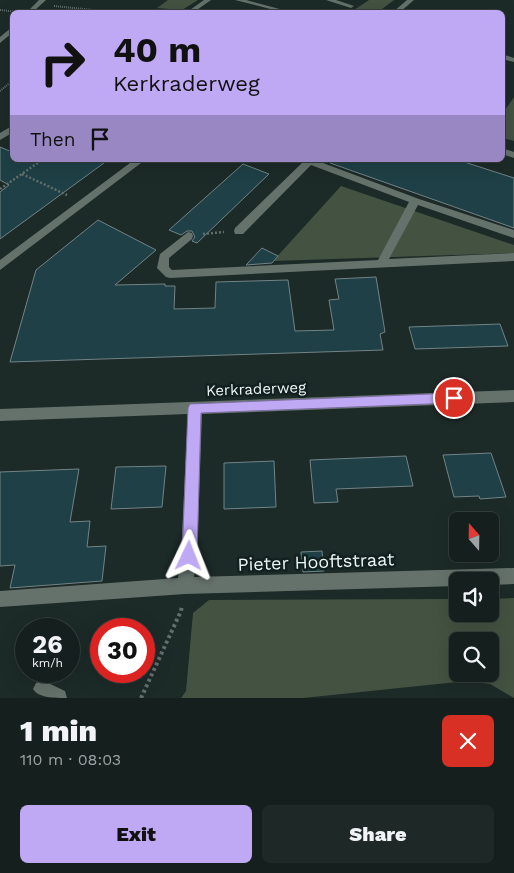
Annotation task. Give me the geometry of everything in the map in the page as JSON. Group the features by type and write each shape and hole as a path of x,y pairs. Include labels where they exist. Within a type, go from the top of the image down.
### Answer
{"street":[{"path":"193,10 208,0"},
{"path":"238,0 280,10"},
{"path":"329,0 351,6"},
{"path":"345,10 360,0"},
{"path":"398,10 411,0"},
{"path":"0,41 10,31"},
{"path":"0,266 137,162"},
{"path":"239,230 307,162"},
{"path":"311,162 415,201 514,234"},
{"path":"381,264 415,201"},
{"path":"188,236 164,257 163,268 170,274 514,257"},
{"name":"Kerkraderweg","path":"0,415 514,396"},
{"path":"185,586 189,556 195,408"},
{"name":"Pieter Hooftstraat","path":"0,599 185,586 514,576"},
{"path":"42,689 58,698"}],"path":[{"path":"41,2 94,10"},
{"path":"0,91 10,83"},
{"path":"0,189 39,162"},
{"path":"22,174 84,204"},
{"path":"188,236 239,230"},
{"path":"141,698 181,611 185,586"}],"green space":[{"path":"168,0 198,0 182,10 157,8"},
{"path":"369,0 394,0 381,10 354,10"},
{"path":"514,97 514,141 505,139 505,110"},
{"path":"341,186 514,245 514,253 273,261"},
{"path":"514,598 514,698 490,684 475,682 499,682 499,632 449,632 449,682 457,682 303,698 181,698 186,691 193,613 209,600 449,599 449,622 499,622 499,599"}],"building":[{"path":"0,147 10,151 10,162 105,162 0,239 0,192 9,185 0,180"},
{"path":"464,162 514,178 514,228 330,163"},
{"path":"243,164 269,174 197,243 192,241 195,237 192,231 187,231 181,235 169,230"},
{"path":"98,220 156,250 115,285 165,284 165,286 175,286 174,309 215,308 216,282 288,280 295,331 334,330 329,300 339,299 335,279 376,277 385,332 380,334 383,350 10,362 36,270"},
{"path":"262,248 278,256 272,263 246,265"},
{"path":"500,324 508,346 415,349 409,327"},
{"path":"491,453 506,497 480,499 479,496 454,497 443,455"},
{"path":"406,456 413,486 336,489 338,502 314,503 310,460"},
{"path":"274,461 276,507 224,509 224,463"},
{"path":"166,466 162,507 111,509 116,467"},
{"path":"79,469 70,522 90,521 87,547 106,546 102,581 10,588 15,565 0,566 0,472"},
{"path":"322,551 324,571 303,572 301,552"}],"route":[{"path":"189,556 195,408 454,398"}]}
